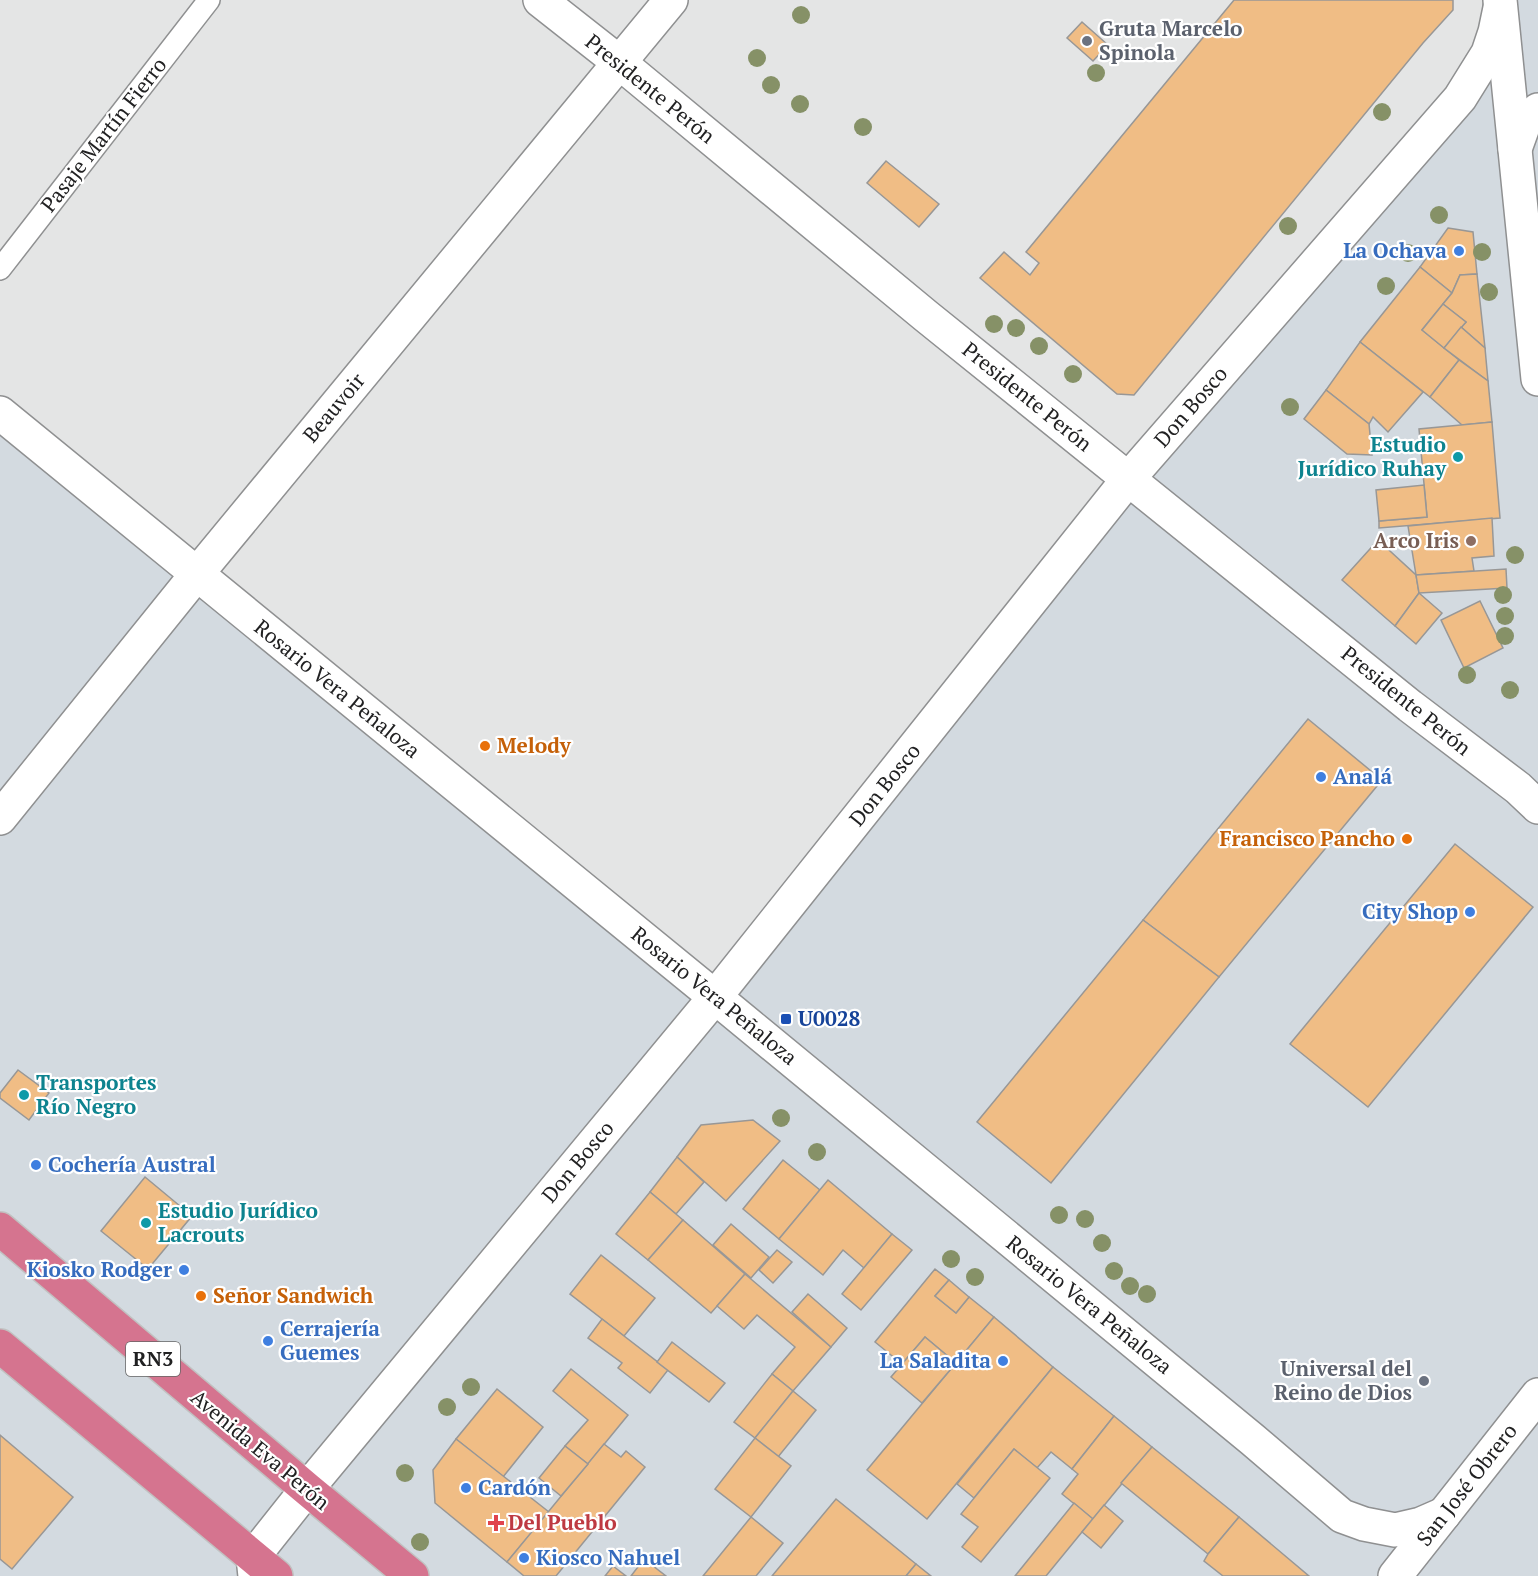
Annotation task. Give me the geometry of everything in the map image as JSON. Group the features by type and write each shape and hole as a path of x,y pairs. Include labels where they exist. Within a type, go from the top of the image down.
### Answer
{"highway":[{"name":"Avenida Eva Perón","path":"0,1229 307,1490 412,1576"},
{"path":"0,1346 262,1570"}],"street":[{"name":"Presidente Perón","path":"540,0 620,63 926,316 1410,706 1479,760 1531,795"},
{"name":"Beauvoir","path":"0,818 196,575 672,0"},
{"path":"1500,3 1538,379"},
{"name":"Don Bosco","path":"262,1570 307,1490 715,997 1129,478 1460,98 1488,53 1495,32 1500,3"},
{"path":"1515,149 1524,124 1538,110"},
{"name":"Rosario Vera Peñaloza","path":"0,413 715,997 1342,1516 1364,1524 1395,1530 1421,1524 1444,1515"},
{"name":"San José Obrero","path":"1395,1576 1538,1395"}],"lane":[{"name":"Pasaje Martín Fierro","path":"0,269 208,0"}],"shaded area":[{"path":"1500,0 1538,0 1538,1576 0,1576 0,413 715,997 1437,125"}],"building":[{"path":"1234,0 1453,0 1453,10 1423,43 1134,395 1117,394 980,278 1004,252 1030,275 1039,263 1026,252"},
{"path":"1082,22 1108,45 1093,61 1067,38"},
{"path":"886,161 939,204 919,227 867,183"},
{"path":"1448,228 1473,232 1477,274 1460,275 1452,293 1420,267"},
{"path":"1420,267 1452,293 1422,330 1459,360 1430,397 1360,342"},
{"path":"1477,274 1485,348 1461,327 1466,322 1443,304 1452,293 1460,275"},
{"path":"1443,304 1466,322 1444,348 1422,330"},
{"path":"1461,327 1485,348 1488,381 1444,348"},
{"path":"1360,342 1423,392 1388,432 1373,417 1369,424 1326,390"},
{"path":"1459,360 1488,381 1492,422 1462,425 1430,397"},
{"path":"1326,390 1369,424 1372,455 1347,454 1304,419"},
{"name":"Estudio Jurídico Ruhay","path":"1492,422 1500,518 1379,528 1379,521 1427,517 1419,429"},
{"path":"1424,485 1427,517 1379,521 1376,490"},
{"path":"1492,518 1494,556 1472,558 1474,571 1416,575 1408,526"},
{"path":"1378,540 1416,575 1419,593 1395,626 1342,580"},
{"path":"1506,569 1507,588 1419,593 1416,575"},
{"path":"1419,593 1442,613 1416,644 1395,626"},
{"path":"1480,601 1503,648 1464,668 1441,620"},
{"path":"1308,719 1382,780 1219,977 1143,920"},
{"path":"1455,844 1533,907 1368,1107 1290,1044"},
{"path":"1143,920 1219,977 1051,1183 977,1122"},
{"name":"Transportes Río Negro","path":"18,1070 49,1093 29,1120 0,1098 0,1093"},
{"path":"753,1120 780,1141 726,1201 677,1157 701,1125"},
{"path":"677,1157 704,1182 676,1214 650,1192"},
{"path":"783,1160 820,1190 779,1239 743,1209"},
{"name":"Estudio Jurídico Lacrouts","path":"145,1177 192,1216 148,1269 101,1231"},
{"path":"828,1180 892,1234 864,1268 843,1250 823,1275 779,1239"},
{"path":"650,1192 683,1220 648,1260 616,1234"},
{"path":"683,1220 745,1274 711,1313 648,1260"},
{"path":"731,1224 769,1257 751,1278 713,1245"},
{"path":"892,1234 912,1250 861,1310 842,1294"},
{"path":"777,1250 792,1262 773,1283 759,1270"},
{"path":"601,1255 655,1298 624,1336 570,1294"},
{"path":"935,1269 949,1280 935,1296 956,1313 969,1297 994,1317 956,1363 925,1337 902,1364 875,1342"},
{"path":"745,1274 831,1347 793,1391 772,1374 795,1347 757,1315 744,1329 717,1306"},
{"path":"949,1280 969,1297 956,1313 935,1296"},
{"path":"808,1294 847,1328 831,1347 792,1312"},
{"path":"994,1317 1053,1367 927,1519 867,1470"},
{"path":"602,1319 668,1370 650,1393 618,1368 622,1363 588,1338"},
{"path":"925,1337 956,1363 922,1403 891,1377"},
{"path":"672,1342 725,1383 709,1402 657,1362"},
{"path":"1053,1367 1114,1416 1072,1469 1051,1452 1037,1468 1014,1449 974,1498 957,1484"},
{"path":"571,1369 628,1415 588,1464 565,1446 588,1420 553,1391"},
{"path":"772,1374 793,1391 755,1438 734,1422"},
{"path":"497,1389 543,1427 503,1477 456,1439"},
{"path":"793,1391 816,1410 778,1457 755,1438"},
{"path":"1114,1416 1152,1447 1093,1519 1062,1494 1078,1474 1072,1469"},
{"path":"0,1435 73,1497 12,1569 0,1559"},
{"path":"755,1438 791,1466 751,1517 715,1489"},
{"path":"456,1439 549,1512 507,1562 435,1503 433,1470"},
{"path":"604,1444 621,1457 626,1451 645,1467 556,1576 524,1576 507,1562"},
{"path":"565,1446 588,1464 561,1496 539,1478"},
{"path":"1152,1447 1239,1517 1208,1554 1121,1483"},
{"path":"1014,1449 1050,1478 981,1562 962,1547 978,1527 961,1514"},
{"path":"836,1499 916,1564 906,1576 772,1576"},
{"path":"1074,1503 1093,1519 1046,1576 1015,1576"},
{"path":"1104,1505 1123,1521 1101,1548 1082,1532"},
{"path":"751,1517 783,1543 756,1576 703,1576"},
{"path":"1239,1517 1309,1576 1223,1576 1204,1561"},
{"path":"644,1559 666,1576 631,1576"},
{"path":"916,1564 931,1576 906,1576"},
{"path":"613,1566 626,1576 605,1576"}],"place":[{"name":"Gruta Marcelo Spinola","path":"1087,41"},
{"name":"La Ochava","path":"1459,251"},
{"name":"Estudio Jurídico Ruhay","path":"1458,457"},
{"name":"Arco Iris","path":"1471,541"},
{"name":"Melody","path":"485,746"},
{"name":"Analá","path":"1321,777"},
{"name":"Francisco Pancho","path":"1407,839"},
{"name":"City Shop","path":"1470,912"},
{"name":"U0028","path":"786,1019"},
{"name":"Transportes Río Negro","path":"24,1095"},
{"name":"Cochería Austral","path":"36,1165"},
{"name":"Estudio Jurídico Lacrouts","path":"146,1223"},
{"name":"Kiosko Rodger","path":"184,1270"},
{"name":"Señor Sandwich","path":"201,1296"},
{"name":"Cerrajería Guemes","path":"268,1341"},
{"name":"La Saladita","path":"1003,1361"},
{"name":"Universal del Reino de Dios","path":"1424,1381"},
{"name":"Cardón","path":"466,1488"},
{"name":"Del Pueblo","path":"496,1523"},
{"name":"Kiosco Nahuel","path":"524,1558"}]}
